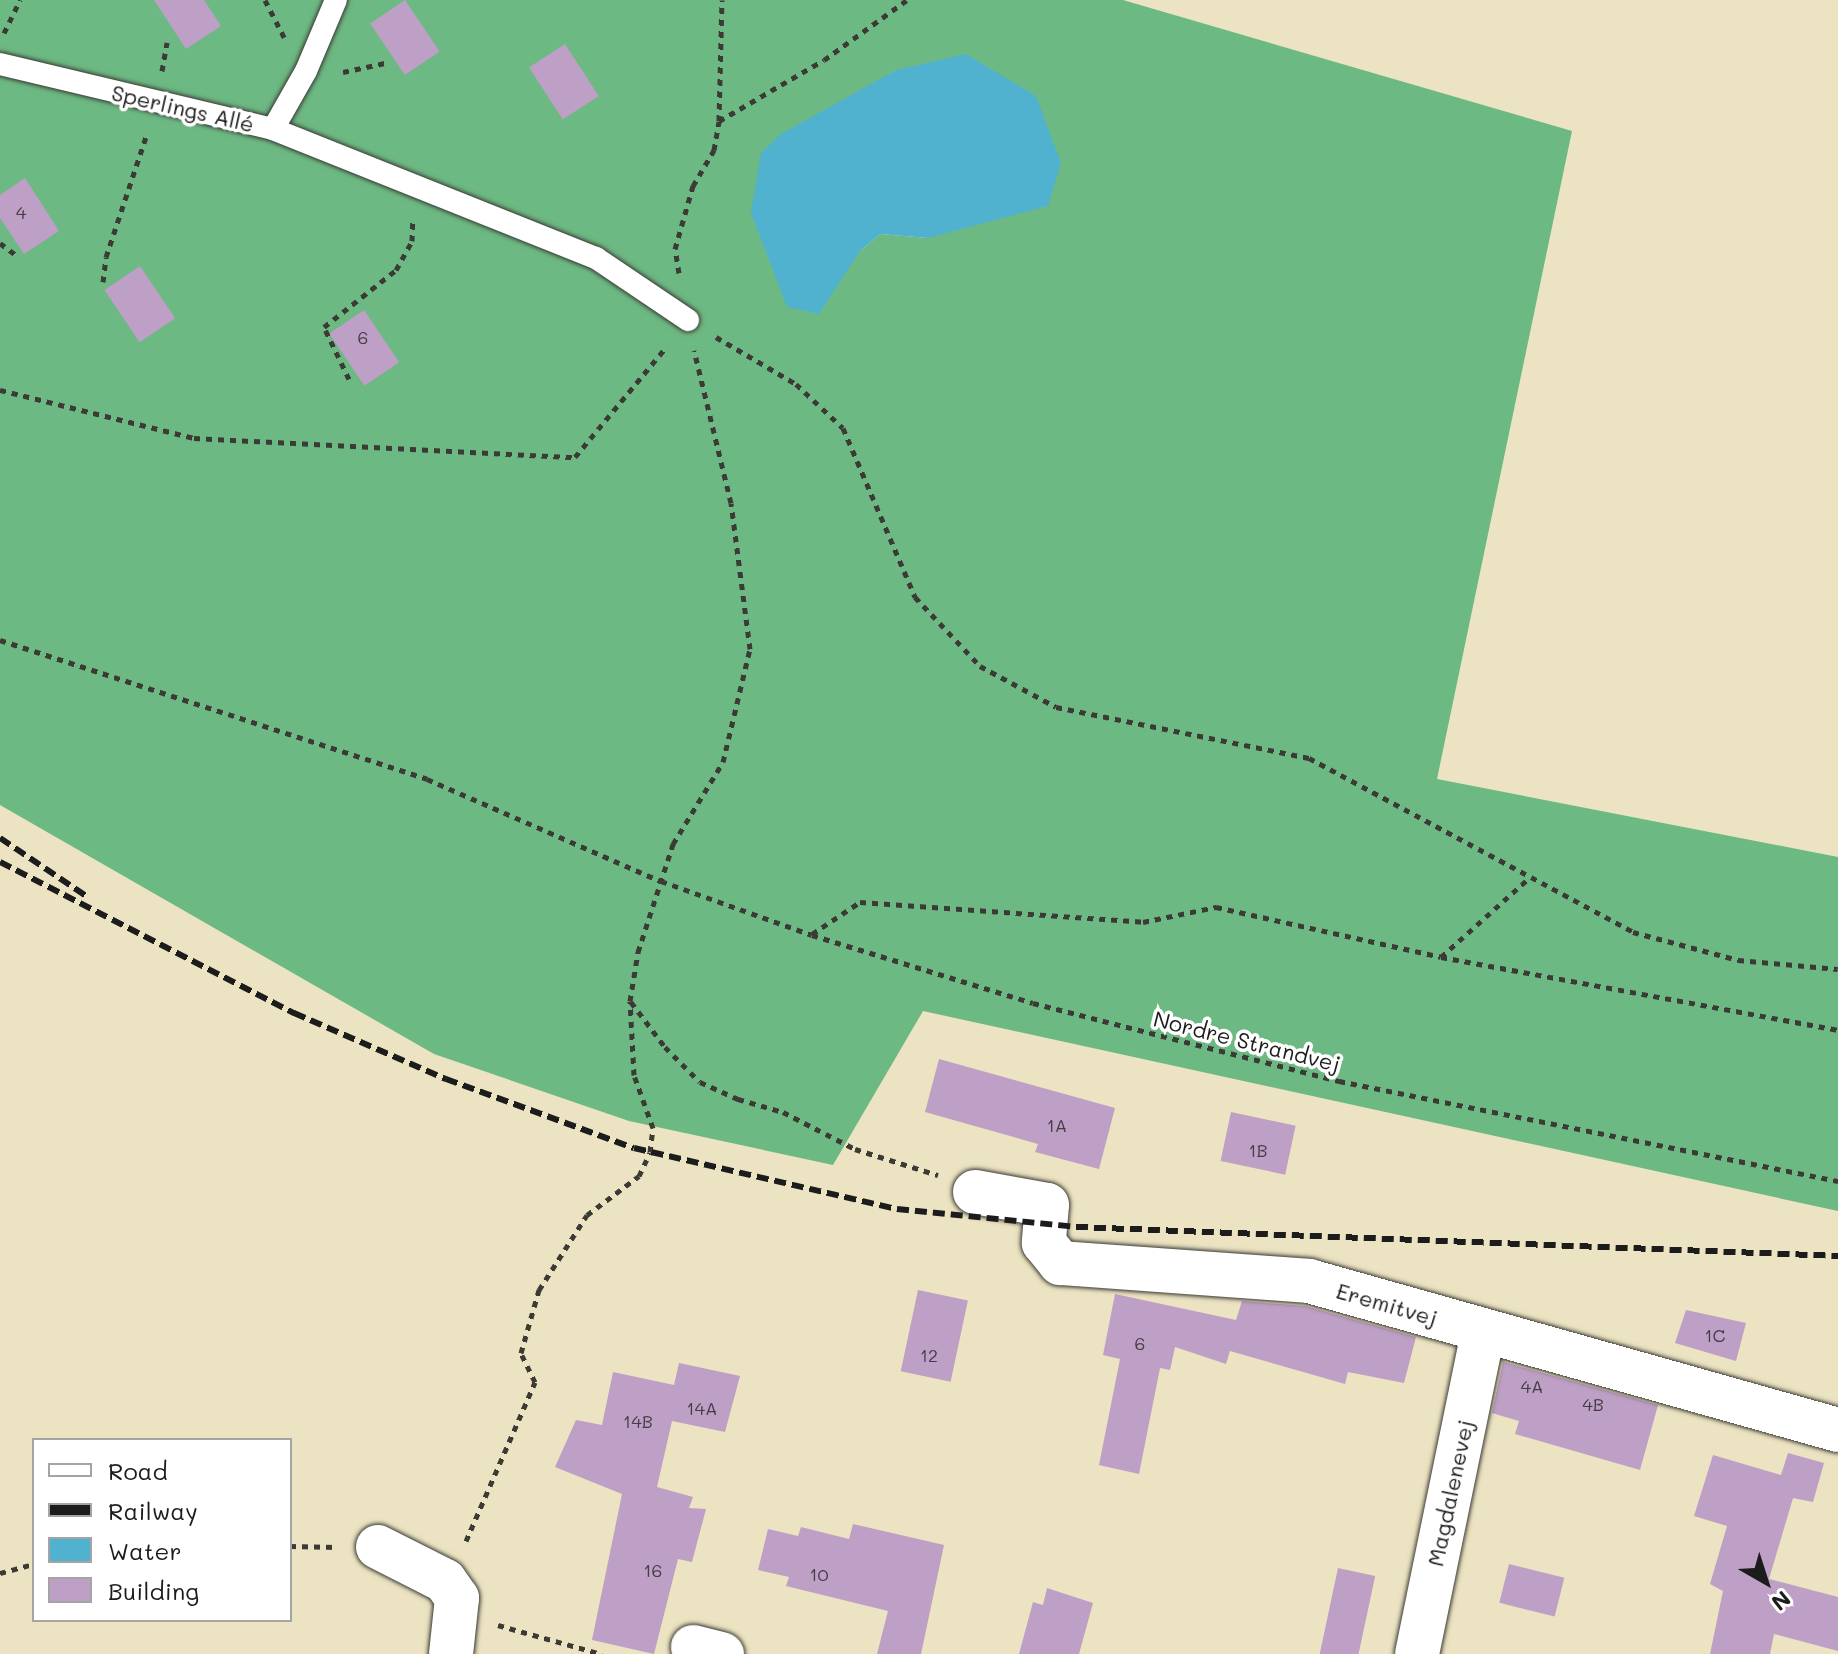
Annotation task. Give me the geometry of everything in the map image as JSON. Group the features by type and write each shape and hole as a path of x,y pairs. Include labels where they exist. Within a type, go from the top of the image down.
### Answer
{"street":[{"name":"Eremitvej","path":"975,1192 1047,1205 1044,1243 1060,1263 1309,1281 1838,1430"},
{"name":"Magdalenevej","path":"1417,1654 1483,1332"},
{"path":"378,1547 452,1616"}],"lane":[{"name":"Sperlings Allé","path":"0,64 273,129 306,71 336,0"},
{"path":"273,129 596,258 688,320"}],"path":[{"path":"602,1654 452,1616 494,1484 535,1382 521,1353 539,1290 587,1215 639,1176 650,1152 653,1128 634,1075 630,1001 638,952 673,844 723,762 750,649 731,503 688,320 675,249 693,186 714,150 719,121 722,0"},
{"path":"719,121 824,60 907,0"},
{"path":"103,282 106,257 158,103"},
{"path":"349,379 324,327 396,270 412,241 415,185"},
{"path":"0,243 16,255"},
{"path":"0,390 194,438 575,457 688,320"},
{"path":"688,320 796,384 843,428 915,597 980,666 1056,707 1309,758 1633,932 1738,960 1838,969"},
{"name":"Nordre Strandvej","path":"0,640 427,779 661,881 812,935 1033,1003 1339,1081 1838,1181"},
{"path":"1441,957 1529,878"},
{"path":"812,935 860,902 1143,922 1216,907 1441,957 1838,1030"},
{"path":"630,1001 700,1082 783,1112 855,1149 954,1180 975,1192"},
{"path":"0,1573 32,1565"}],"green space":[{"path":"0,0 1123,0 1572,131 1437,779 1838,857 1838,1211 923,1011 833,1165 629,1121 434,1054 0,805","holes":["896,70 928,238 880,234 860,251 842,104"]}],"water":[{"path":"966,54 1036,96 1061,163 1048,206 928,238 880,234 860,251 819,314 787,307 751,213 761,153 781,134 896,70"}],"building":[{"path":"154,0 204,0 221,26 186,49"},
{"path":"405,0 440,51 405,75 370,23"},
{"path":"565,44 599,96 563,119 529,67"},
{"path":"25,178 59,231 24,254 0,218 0,195"},
{"path":"140,266 175,318 140,342 104,290"},
{"path":"364,310 399,362 364,386 329,333"},
{"path":"939,1059 1115,1108 1099,1169 1035,1152 1038,1144 925,1112"},
{"path":"1231,1112 1296,1126 1285,1175 1221,1161"},
{"path":"918,1290 968,1301 951,1382 901,1371"},
{"path":"1115,1294 1236,1320 1242,1301 1305,1306 1416,1337 1404,1383 1348,1372 1345,1384 1230,1351 1226,1364 1175,1347 1170,1370 1160,1368 1139,1474 1099,1465 1120,1359 1103,1355"},
{"path":"1686,1310 1746,1323 1736,1361 1675,1343"},
{"path":"1503,1362 1658,1405 1640,1470 1515,1434 1519,1421 1492,1413"},
{"path":"679,1363 740,1376 725,1432 672,1421 657,1487 693,1497 689,1508 706,1509 692,1562 678,1559 654,1654 592,1640 622,1494 555,1467 576,1420 602,1425 613,1372 674,1385"},
{"path":"1788,1453 1824,1463 1813,1502 1793,1498 1769,1579 1838,1597 1838,1651 1774,1634 1770,1654 1710,1654 1723,1591 1710,1584 1727,1526 1694,1516 1713,1455 1781,1475"},
{"path":"853,1524 944,1545 921,1654 877,1654 888,1611 786,1586 789,1577 758,1570 768,1529 798,1536 801,1527 849,1539"},
{"path":"1509,1564 1564,1578 1555,1617 1499,1603"},
{"path":"1338,1568 1375,1576 1359,1654 1320,1654"},
{"path":"1047,1588 1093,1603 1079,1654 1019,1654 1033,1602 1043,1605"}],"railway":[{"path":"0,838 89,898"},
{"path":"0,862 294,1013 446,1079 634,1148 897,1209 1076,1227 1838,1256"}]}
